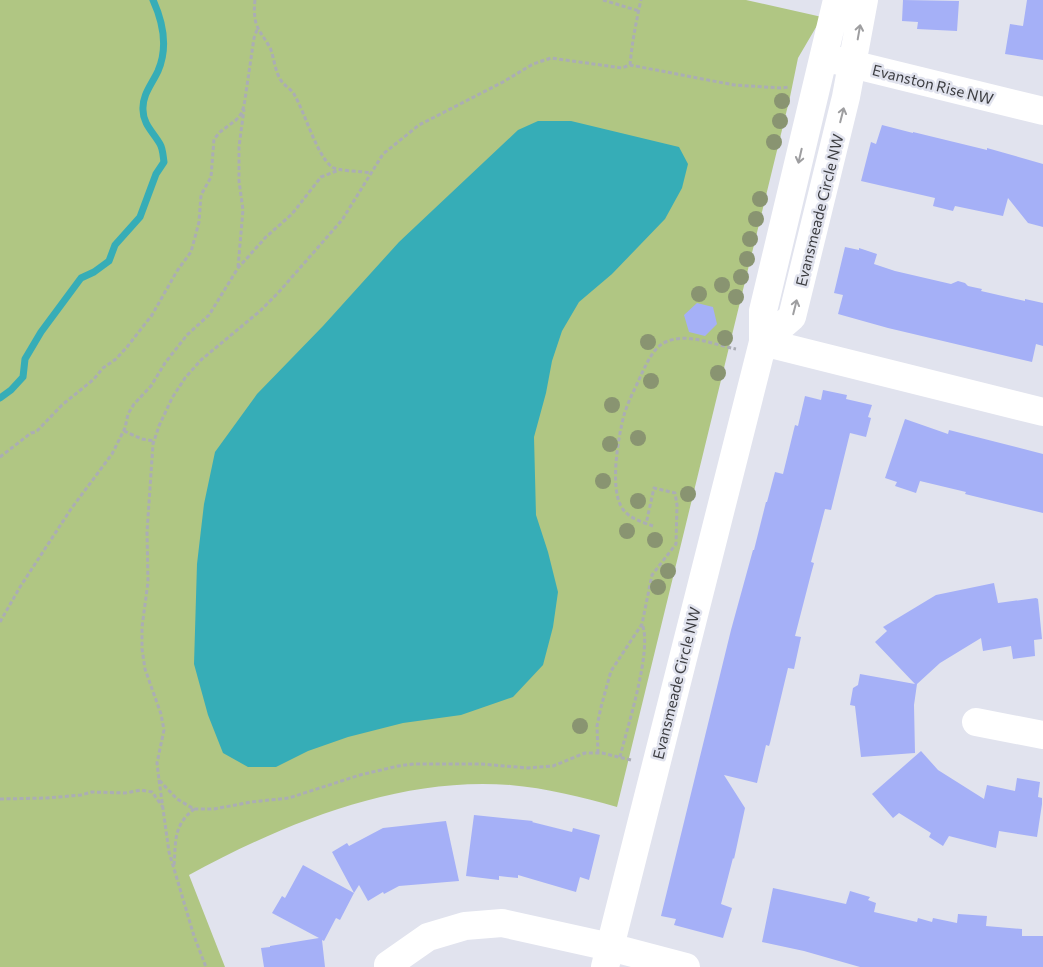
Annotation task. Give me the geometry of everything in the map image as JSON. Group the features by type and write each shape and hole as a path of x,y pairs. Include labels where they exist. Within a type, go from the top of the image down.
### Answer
{"street":[{"name":"Evansmeade Circle NW","path":"607,957 763,342 763,312 837,0"},
{"name":"Evansmeade Circle NW","path":"763,342 792,317 853,64 864,0"},
{"name":"Evanston Rise NW","path":"824,57 1043,111"},
{"path":"763,342 1043,412"},
{"path":"976,722 1043,735"},
{"path":"388,965 428,937 465,926 502,923 607,957 686,967"}],"path":[{"path":"255,0 254,8 258,27 270,49 280,80 294,93 318,147 332,167 338,170"},
{"path":"603,0 639,11"},
{"path":"630,65 641,0"},
{"path":"238,268 242,210 239,147 253,45 258,27"},
{"path":"206,967 194,936 169,852 157,763 164,730 161,714 145,668 142,649 142,627 148,582 147,532 154,441 172,398 185,378 201,360 278,294 342,220 383,154 419,125 503,82 533,64 551,58 622,68 630,65 734,85 781,88 797,86"},
{"path":"0,458 31,433 36,432 62,405 94,380 103,368 116,359 145,326 177,271 191,252 199,222 201,195 211,177 214,139 236,120 244,106"},
{"path":"0,622 20,587 71,509 112,454 124,431 128,414 134,404 151,386 187,335 209,315 238,268 266,237 292,214 321,178 338,170 370,173"},
{"path":"653,526 634,518 622,508 617,494 616,462 624,414 649,360 659,346 669,340 685,338 736,349"},
{"path":"124,431 142,439 154,441"},
{"path":"598,753 597,726 611,671 642,624 652,575 676,544 677,505 674,493 654,488 646,524"},
{"path":"620,757 644,654 645,631 642,624"},
{"path":"159,780 177,798 194,809 209,810 251,802 289,798 337,782 398,766 481,764 528,768 553,766 585,753 598,753 636,761"},
{"path":"0,799 47,798 81,795 92,792 125,793 141,790 152,792 164,809"},
{"path":"174,869 177,829 184,817 194,809"}],"green space":[{"path":"0,0 746,0 822,17 798,58 617,807 564,793 510,785 469,784 427,788 385,796 303,821 189,875 225,967 0,967"}],"water":[{"path":"538,121 571,121 679,147 688,164 682,188 665,219 612,274 579,302 562,331 552,361 546,393 534,437 536,515 558,592 553,627 543,665 513,697 461,715 403,723 348,737 308,751 276,767 248,767 223,753 208,715 194,664 197,564 204,504 215,452 257,394 323,326 399,242 518,130"}],"building":[{"path":"903,0 959,1 957,31 917,29 918,22 902,21"},
{"path":"1027,0 1043,0 1043,60 1005,54 1010,24 1023,26"},
{"path":"882,125 987,150 987,148 1043,164 1043,227 1028,223 1008,198 1003,216 955,206 953,211 933,206 935,198 861,181 871,142 876,144"},
{"path":"845,247 859,250 859,248 877,254 874,264 895,271 951,284 958,281 968,286 982,289 981,291 1043,303 1043,346 1036,344 1032,362 888,328 838,314 843,295 834,293"},
{"path":"697,303 713,307 717,324 705,336 689,332 684,315"},
{"path":"823,390 847,395 846,399 872,405 868,417 871,418 866,437 850,433 831,510 825,509 811,562 814,563 795,636 801,637 794,669 788,668 770,743 769,746 766,745 757,783 724,775 745,808 734,859 721,904 732,908 723,938 674,925 676,919 661,916 731,630 775,472 783,474 795,425 798,426 805,396 821,400"},
{"path":"905,419 948,434 949,430 1043,454 1043,513 920,481 916,493 895,486 897,482 885,478"},
{"path":"994,583 998,603 1038,599 1042,639 1034,640 1035,656 1013,659 1011,646 983,651 981,638 940,663 917,684 914,705 915,753 861,757 855,706 850,705 853,688 858,685 860,674 915,684 875,642 887,631 883,627 936,595"},
{"path":"921,751 938,770 984,799 987,785 1015,791 1017,778 1040,782 1038,797 1042,798 1042,804 1037,837 999,831 996,848 949,836 943,846 929,837 931,833 899,813 893,818 872,794"},
{"path":"474,815 533,821 572,832 573,828 600,835 589,880 580,877 576,892 518,875 518,878 499,876 499,880 466,876"},
{"path":"446,821 459,881 399,886 384,894 383,892 368,901 359,885 354,893 332,852 347,843 349,846 383,828"},
{"path":"303,865 354,893 340,920 336,918 324,941 322,940 325,967 264,967 261,948 319,938 272,913 282,896 285,898"},
{"path":"773,888 846,904 850,891 870,897 868,900 876,903 874,912 917,922 918,918 932,922 933,918 957,923 958,914 987,916 986,926 1022,929 1022,936 1043,936 1043,967 860,967 804,951 762,942"}],"waterway":[{"path":"0,398 11,390 23,377 25,359 41,332 81,278 94,272 109,261 115,245 140,217 156,174 164,162 161,146 143,115 146,94 158,71 163,53 162,26 153,0"}]}
